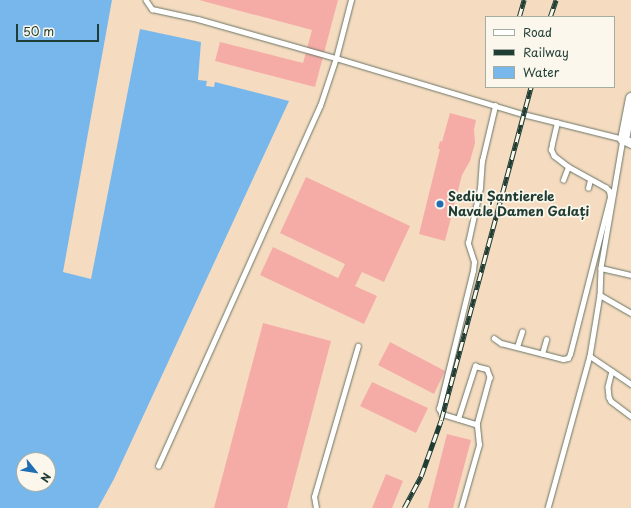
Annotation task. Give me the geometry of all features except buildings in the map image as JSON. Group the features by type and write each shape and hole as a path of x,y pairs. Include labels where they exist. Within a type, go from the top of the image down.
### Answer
{"street":[{"path":"627,141 631,98"}],"lane":[{"path":"146,0 152,9 198,19 336,58 495,106 627,141 601,268 600,295 590,356 548,508"},
{"path":"158,466 320,106 336,58 351,0"},
{"path":"477,426 442,414 439,409 473,271 474,262 468,242 480,188 482,161 495,106"},
{"path":"494,338 500,343 563,359 568,358 570,354 610,197 609,191 568,167 554,156 551,150 557,123"},
{"path":"563,180 568,167"},
{"path":"588,188 590,180"},
{"path":"601,268 631,275"},
{"path":"600,295 631,313"},
{"path":"517,347 522,332"},
{"path":"542,354 546,340"},
{"path":"316,508 314,497 358,346"},
{"path":"590,356 631,384"},
{"path":"458,419 475,366 480,366 487,369 490,377 477,426 479,445 461,508"},
{"path":"612,371 608,387 609,398 631,416"}],"water":[{"path":"0,0 112,0 63,272 91,279 140,29 201,42 198,80 207,81 206,86 214,87 215,82 289,101 114,479 98,508 0,508"}],"railway":[{"path":"519,16 524,0"},
{"path":"550,16 556,0"},
{"path":"404,508 421,476 441,420 531,88"}],"place":[{"name":"Sediu Șantierele Navale Damen Galați","path":"440,204"}]}
